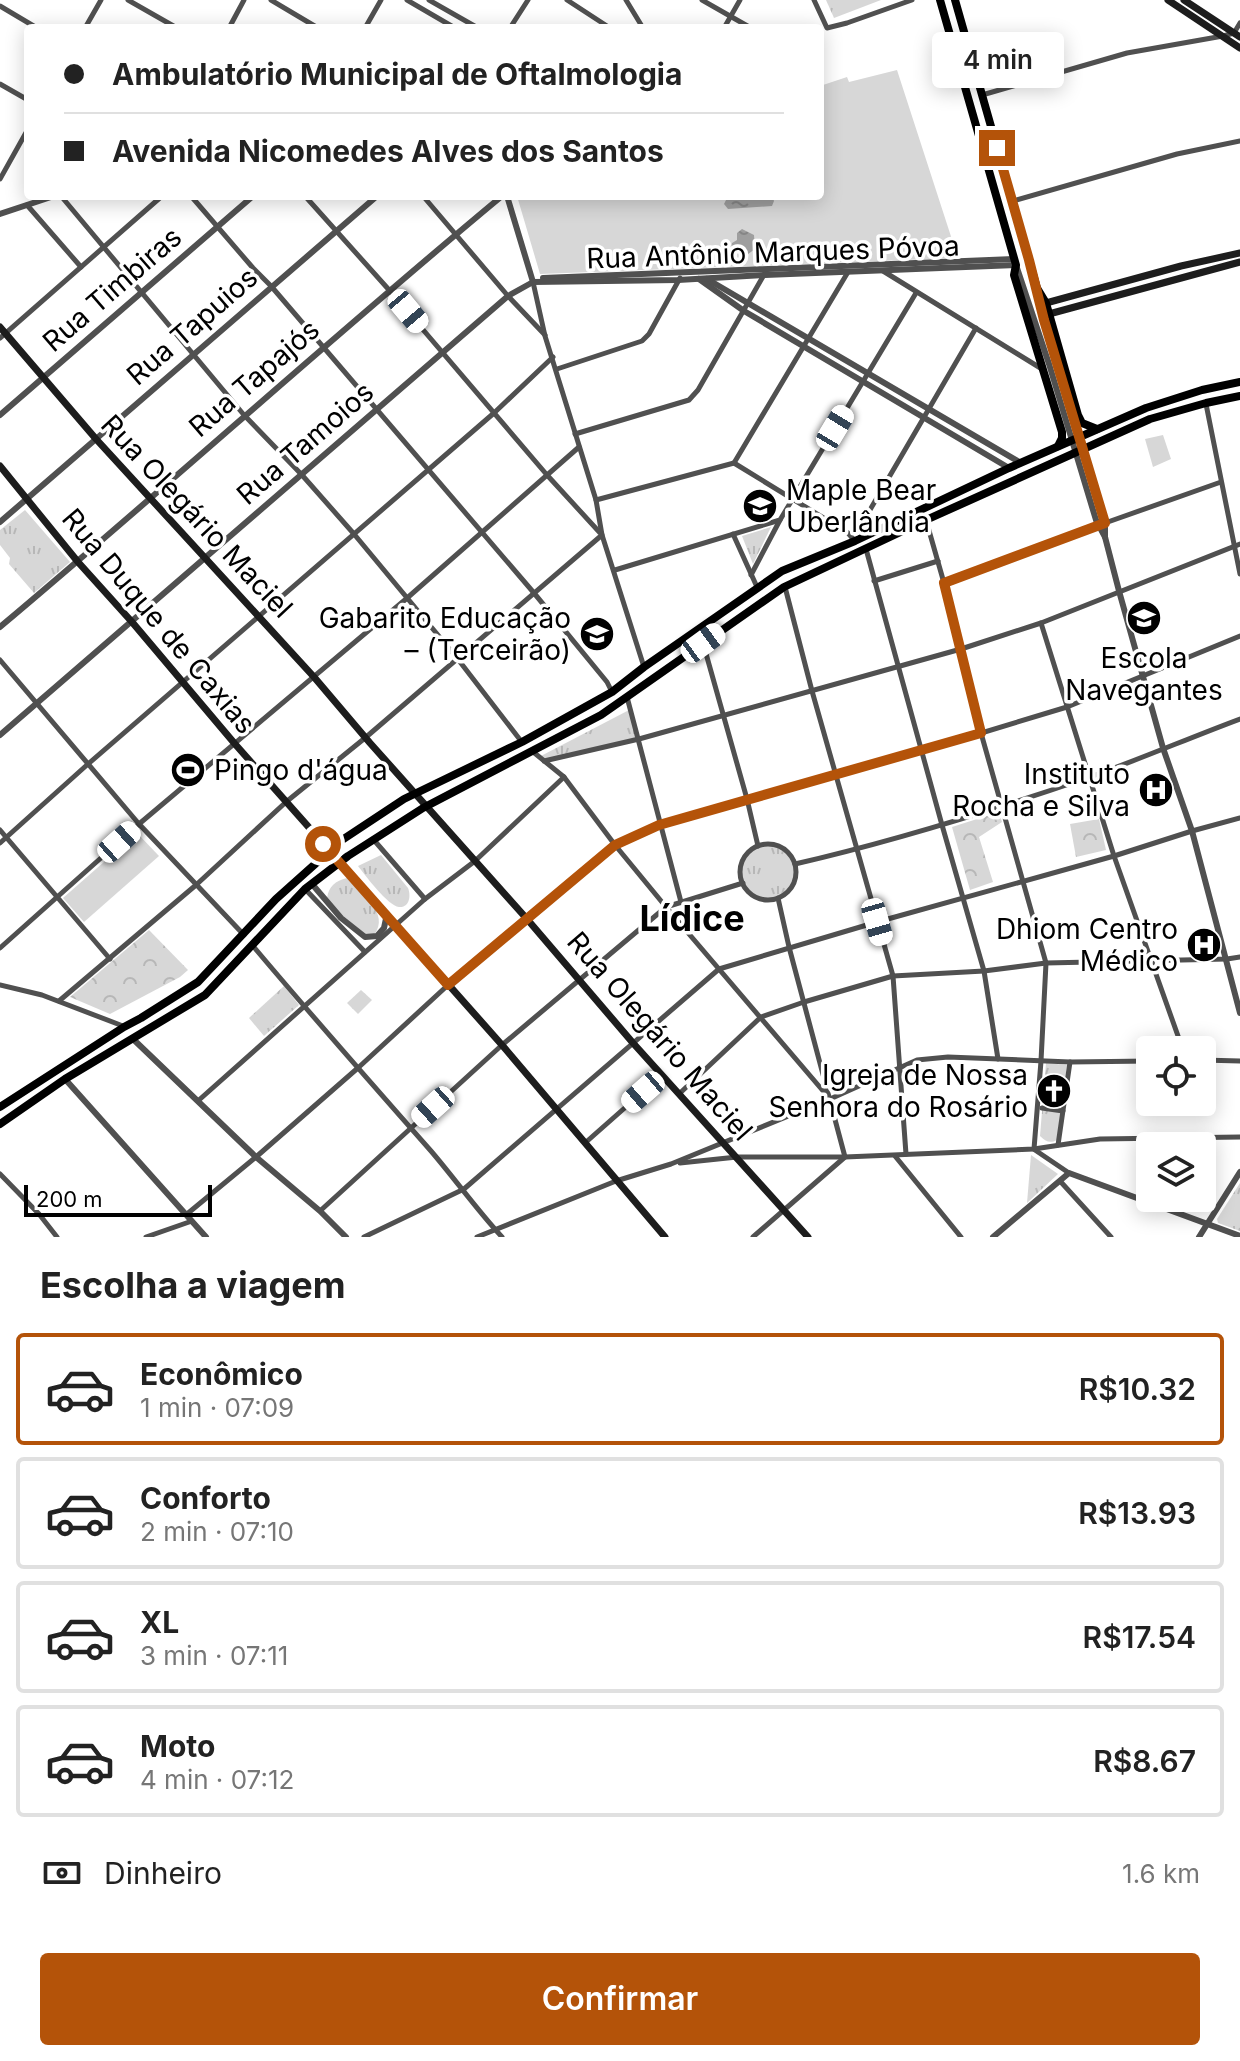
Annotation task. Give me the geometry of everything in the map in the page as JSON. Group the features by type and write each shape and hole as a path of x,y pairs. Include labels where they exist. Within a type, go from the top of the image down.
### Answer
{"main road":[{"path":"940,0 1015,262 1014,275 1050,365 1055,407 1062,432 1058,447"},
{"path":"955,0 1037,288 1046,303 1080,421 1098,429"},
{"path":"1168,0 1240,48"},
{"path":"1184,0 1237,35"},
{"path":"1046,303 1240,253"},
{"path":"1049,314 1240,262"},
{"path":"1160,272 1163,283"},
{"name":"Rua Olegário Maciel","path":"2,332 260,616 633,1043 808,1237"},
{"path":"0,1107 198,982 276,899 362,826 404,799 522,742 612,692 782,571 1146,408 1202,390 1240,382"},
{"path":"0,1124 65,1079 205,995 308,886 330,868 423,808 601,715 784,587 1150,419 1240,396"},
{"path":"1055,407 1067,413 1074,402"},
{"name":"Rua Duque de Caxias","path":"0,466 78,562 235,744 396,924"},
{"path":"396,924 665,1237"}],"street":[{"path":"87,24 101,0"},
{"path":"128,0 170,24"},
{"path":"231,24 244,0"},
{"path":"271,0 311,24"},
{"path":"367,24 381,0"},
{"path":"407,0 448,24"},
{"path":"429,0 470,24"},
{"path":"513,24 528,0"},
{"path":"567,0 604,24"},
{"path":"626,0 641,24"},
{"path":"702,0 744,24"},
{"path":"726,24 740,0"},
{"path":"814,0 827,28 912,0"},
{"path":"0,6 30,24"},
{"path":"982,95 1127,53 1237,35 1240,23"},
{"path":"0,84 24,98"},
{"path":"0,179 24,136"},
{"path":"1012,201 1177,154 1240,141"},
{"path":"2,215 42,200"},
{"path":"64,200 244,415 354,534 522,742"},
{"path":"2,332 158,200"},
{"path":"194,200 534,593 612,692"},
{"name":"Rua Timbiras","path":"0,415 248,200"},
{"path":"309,200 602,535"},
{"name":"Rua Tapuios","path":"0,522 373,200"},
{"path":"427,200 545,336"},
{"name":"Rua Tapajós","path":"0,627 244,415 500,200"},
{"path":"506,200 596,500 602,535 644,667"},
{"path":"27,205 81,267"},
{"name":"Rua Antônio Marques Póvoa","path":"532,280 678,280 695,274 891,264 1015,262"},
{"name":"Rua Antônio Marques Póvoa","path":"532,280 882,271 1015,262"},
{"path":"891,264 882,271 976,328 1050,365"},
{"path":"575,434 689,400 698,390 766,272"},
{"path":"596,500 734,463 848,272"},
{"path":"695,274 744,311 1009,468"},
{"path":"557,369 642,341 649,334 678,280 695,274 1021,463"},
{"name":"Rua Tamoios","path":"0,735 508,296 532,280"},
{"path":"1037,288 1050,365 1101,522 1163,748 1192,831 1240,1013"},
{"path":"751,575 780,520 916,293"},
{"path":"734,463 858,539 867,515 976,328"},
{"path":"0,843 494,413 553,357"},
{"path":"1206,403 1240,573"},
{"path":"969,444 974,435"},
{"path":"0,948 139,824 406,599 579,447"},
{"path":"944,583 1101,522 1221,482"},
{"path":"615,570 780,520"},
{"path":"926,520 981,733 1046,963 1034,1149"},
{"path":"733,534 757,587"},
{"path":"59,1001 196,885 286,802 367,740 457,658 602,535"},
{"path":"544,761 639,739 961,649 1041,623 1237,546"},
{"path":"865,548 984,971 998,1059"},
{"path":"874,581 938,561"},
{"path":"784,587 893,976 906,1154"},
{"path":"1041,623 1114,856 1178,1036"},
{"path":"187,1214 359,1067 448,985 615,845 659,825 1067,707 1240,636"},
{"path":"703,643 758,846"},
{"path":"0,660 139,824 244,935"},
{"path":"627,697 681,902"},
{"path":"795,864 942,825 1089,777 1240,719"},
{"path":"532,750 564,777 666,907 830,1099"},
{"path":"199,1100 564,777"},
{"path":"364,1237 464,1189 719,969 1240,818"},
{"path":"0,830 110,959"},
{"path":"373,839 425,899"},
{"path":"767,844 785,849 795,864 795,881 791,888 778,898 769,900 754,895 743,883 740,871 747,853 767,844"},
{"path":"320,1211 502,1045 666,907 743,883"},
{"path":"308,886 365,937 377,936 384,928 387,914"},
{"path":"308,886 365,952"},
{"path":"778,898 845,1157"},
{"path":"253,946 502,1237"},
{"path":"679,1094 761,1017 893,976 984,971 1046,963 1240,957"},
{"path":"0,985 59,1001 124,1027"},
{"path":"133,1039 256,1157 346,1237"},
{"path":"477,1237 616,1181 724,1143 917,1060 1136,1061"},
{"path":"1216,1060 1240,1061"},
{"path":"1058,1145 1070,1062"},
{"path":"585,1143 662,1075"},
{"path":"65,1079 206,1237"},
{"path":"1042,1108 1063,1111"},
{"path":"671,1164 737,1157 845,1157 1034,1149 1100,1139 1240,1137"},
{"path":"1034,1149 1069,1173 1240,1236"},
{"path":"894,1155 961,1237"},
{"path":"753,1237 845,1157"},
{"path":"1199,1237 1240,1172"},
{"path":"993,1237 1069,1173"},
{"path":"0,1174 57,1237"},
{"path":"1060,1181 1111,1237"},
{"path":"146,1237 192,1221"}],"green space":[{"path":"826,0 881,0 834,18"},
{"path":"897,70 958,258 540,274 518,200 824,200 824,85 847,77 849,82"},
{"path":"1163,435 1171,459 1153,467 1145,439"},
{"path":"25,510 70,562 34,593 9,564 10,558 0,545 0,530"},
{"path":"771,527 753,564 742,536"},
{"path":"631,709 639,739 544,761 539,757"},
{"path":"999,812 1002,822 979,837 993,882 970,890 952,827"},
{"path":"1099,819 1106,850 1076,857 1070,824"},
{"path":"137,833 159,856 84,922 63,898"},
{"path":"768,845 787,853 795,872 787,891 768,899 749,891 741,872 749,853"},
{"path":"381,855 408,888 409,900 403,907 389,901 358,866"},
{"path":"347,878 376,911 379,919 374,935 366,936 342,917 327,898 333,885"},
{"path":"149,930 188,970 180,977 110,1014 70,997"},
{"path":"284,986 299,1005 264,1036 249,1018"},
{"path":"361,990 372,1000 358,1014 347,1003"},
{"path":"1046,1063 1067,1065 1057,1140 1052,1142 1040,1136"},
{"path":"1031,1155 1058,1174 1027,1203"},
{"path":"1240,1183 1240,1231 1218,1223 1217,1219"}],"water":[{"path":"726,200 774,201 772,206 728,209 724,204"},
{"path":"742,229 754,235 755,249 744,257 731,250 737,233"}],"place":[{"name":"Maple Bear Uberlândia","path":"760,506"},
{"name":"Escola Navegantes","path":"1144,618"},
{"name":"Gabarito Educação – (Terceirão)","path":"597,634"},
{"name":"Pingo d'água","path":"188,770"},
{"name":"Instituto Rocha e Silva","path":"1156,790"},
{"name":"Dhiom Centro Médico","path":"1204,945"},
{"name":"Igreja de Nossa Senhora do Rosário","path":"1054,1091"}],"district":[{"name":"Lídice","path":"692,918"}],"route":[{"path":"323,844 448,985 615,845 659,825 981,733 944,583 1105,523 1044,320 997,148"}]}
